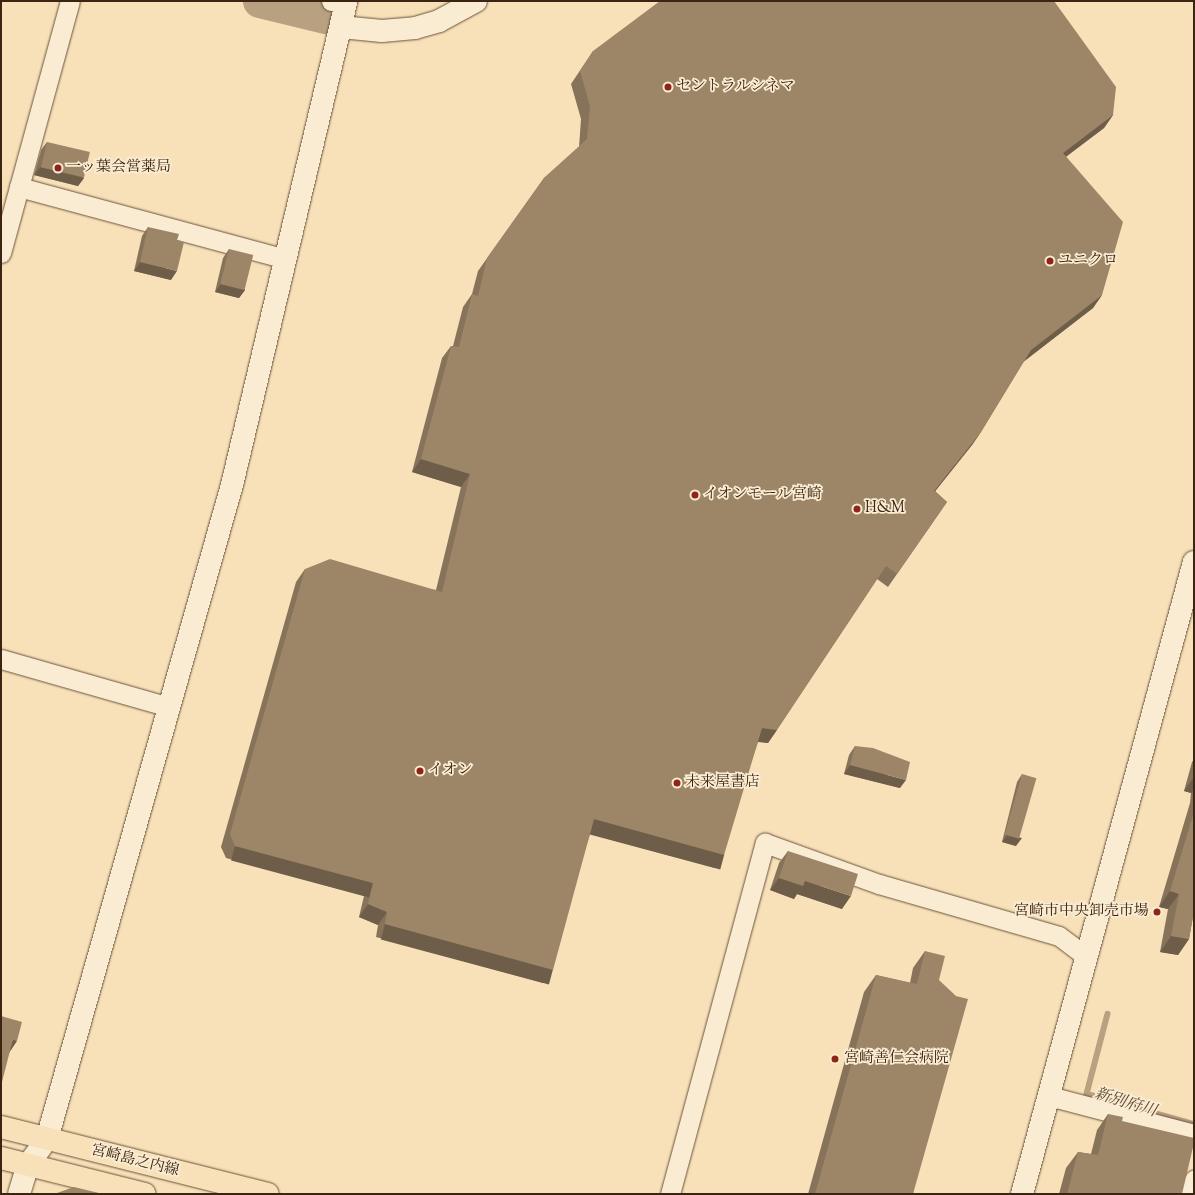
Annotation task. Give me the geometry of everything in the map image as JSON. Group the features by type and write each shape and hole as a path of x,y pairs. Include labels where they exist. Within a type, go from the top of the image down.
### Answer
{"main road":[{"name":"宮崎島之内線","path":"1,1127 268,1194"},
{"name":"宮崎島之内線","path":"1,1158 145,1194"}],"street":[{"path":"1,253 70,1"},
{"path":"19,1194 28,1165 48,1139 232,485 341,27 341,1"},
{"path":"341,27 382,31 415,28 439,21 476,1"},
{"path":"19,187 285,259"},
{"path":"1022,1194 1194,562"},
{"path":"1,659 169,707"},
{"path":"670,1194 765,844 879,884 1060,936 1086,956"},
{"path":"1049,1096 1194,1134"},
{"path":"1190,1194 1194,1180"}],"building":[{"name":"イオンモール宮崎","path":"660,1 1054,1 1116,87 1113,115 1063,153 1123,222 1102,295 1031,350 981,432 934,491 947,502 897,574 886,566 777,730 762,728 724,855 594,819 553,970 385,924 387,912 368,904 373,883 235,846 230,834 305,569 330,559 442,592 470,474 421,459 451,346 459,347 472,294 478,296 487,258 544,178 587,139 590,106 580,71 593,51"},
{"path":"47,142 90,152 84,177 41,167"},
{"path":"148,227 179,234 177,240 184,242 177,271 140,262"},
{"path":"229,249 253,255 245,290 220,284"},
{"path":"855,746 873,748 910,762 906,780 850,765"},
{"path":"1022,774 1036,778 1019,839 1005,835"},
{"path":"1194,812 1194,912 1189,939 1171,936 1179,894 1170,891"},
{"path":"788,851 858,874 851,896 805,881 803,886 779,878"},
{"path":"925,951 945,956 939,980 956,996 968,999 913,1194 815,1194 876,975 917,984"},
{"path":"1,1016 22,1022 17,1041 13,1039 2,1082 1,1082"},
{"path":"1108,1114 1123,1117 1122,1121 1194,1138 1182,1194 1067,1194 1078,1152 1098,1155"},
{"path":"74,1187 103,1194 54,1194"}],"waterway":[{"name":"新別府川","path":"259,1 329,18"},
{"name":"新別府川","path":"1108,1014 1087,1094 1194,1124"}],"place":[{"name":"セントラルシネマ","path":"668,87"},
{"name":"一ッ葉会営薬局","path":"58,168"},
{"name":"ユニクロ","path":"1050,261"},
{"name":"イオンモール宮崎","path":"695,495"},
{"name":"H&M","path":"857,509"},
{"name":"イオン","path":"420,771"},
{"name":"未来屋書店","path":"677,783"},
{"name":"宮崎市中央卸売市場","path":"1157,912"},
{"name":"宮崎善仁会病院","path":"835,1059"}]}
